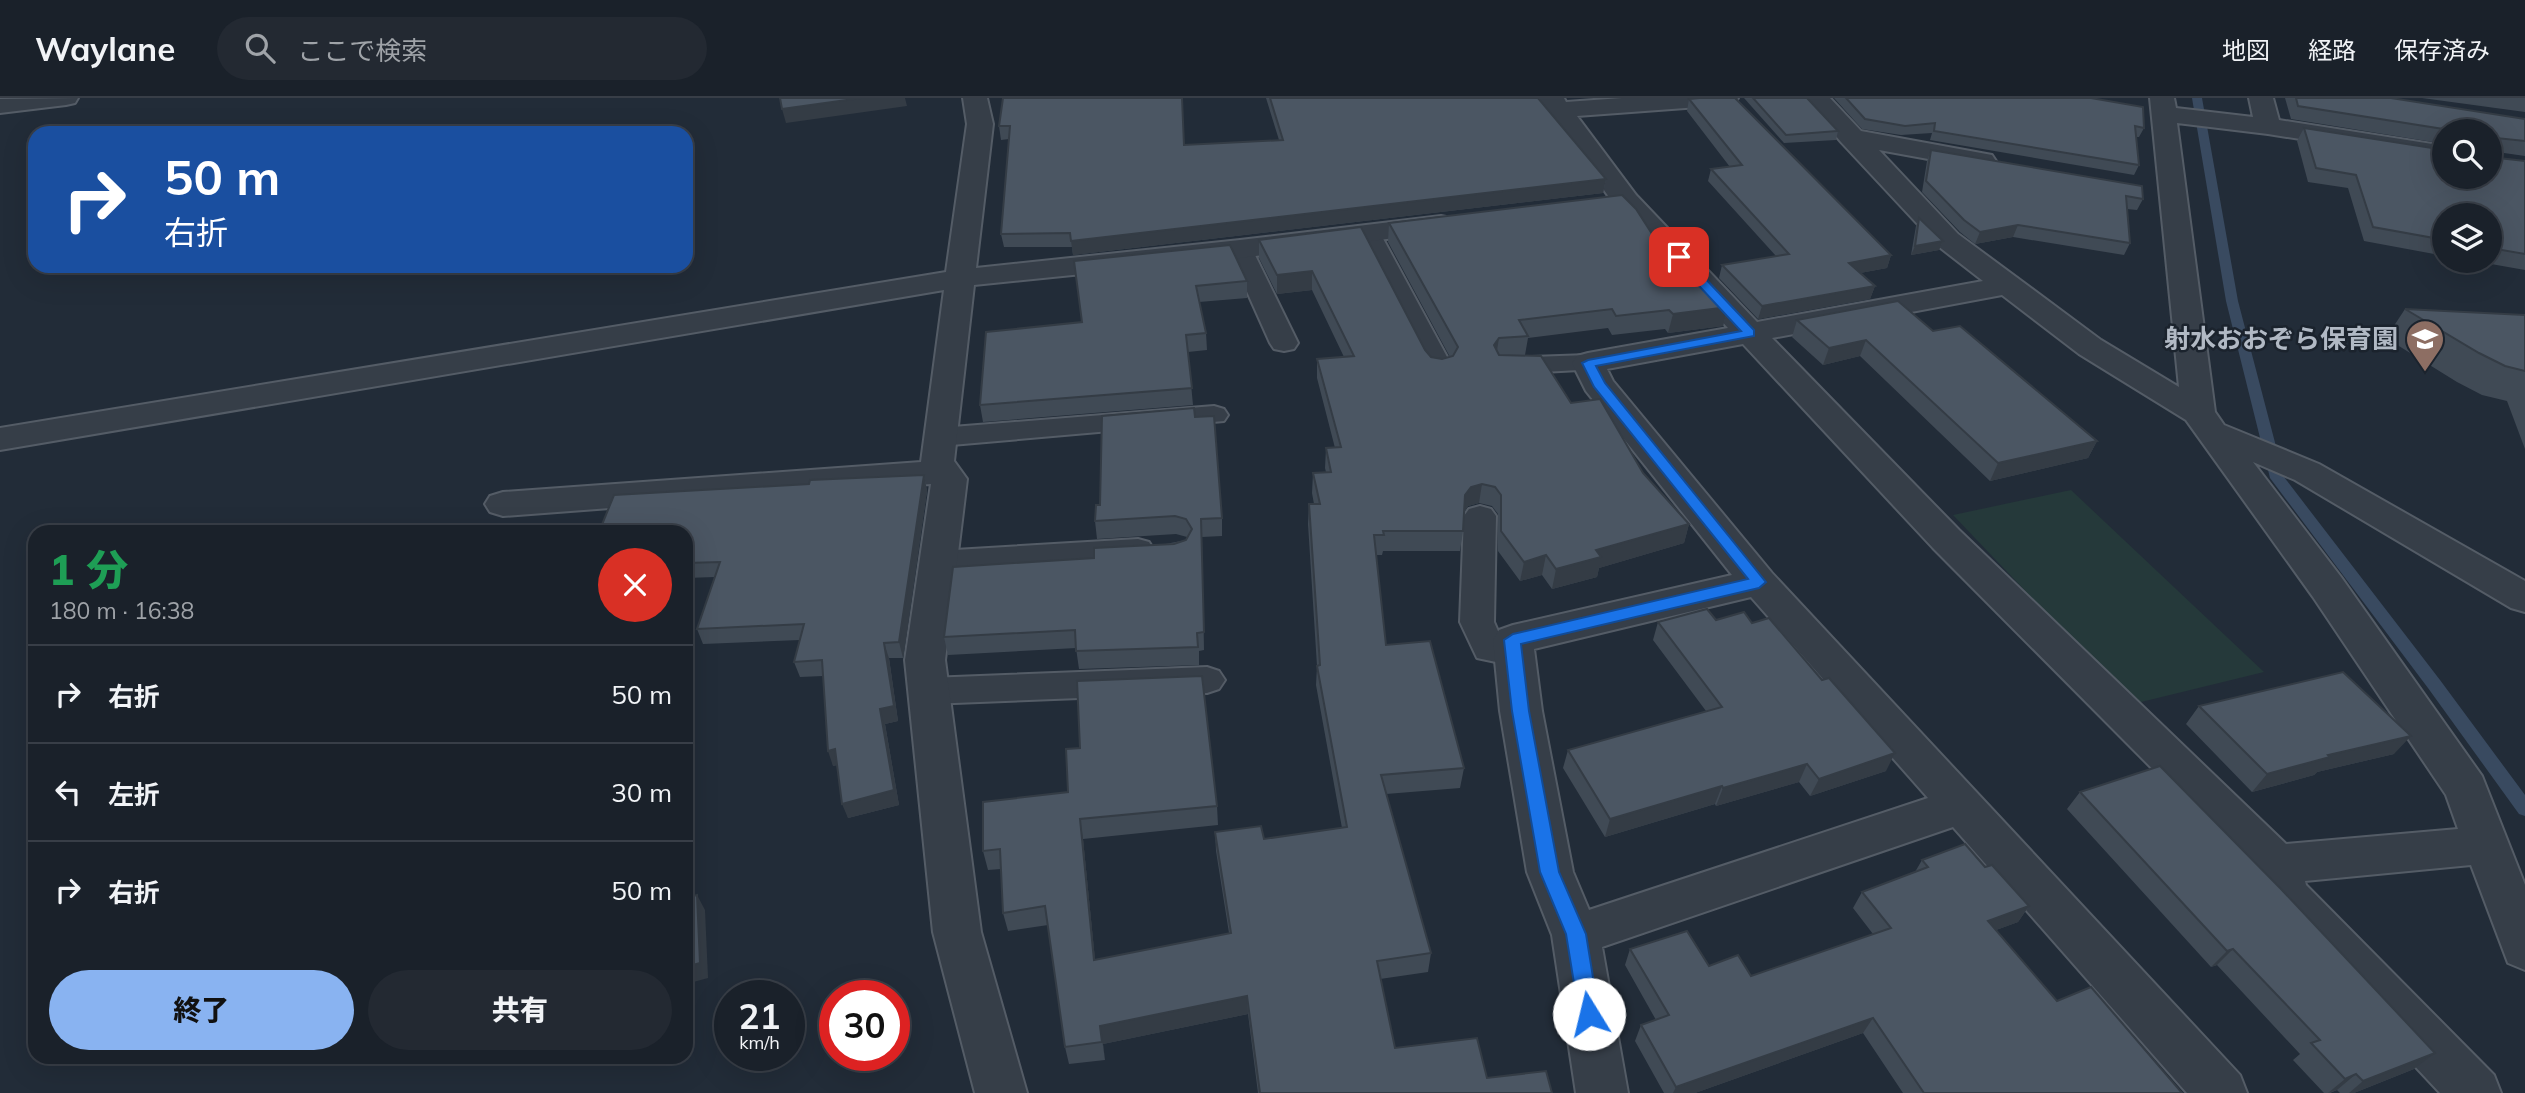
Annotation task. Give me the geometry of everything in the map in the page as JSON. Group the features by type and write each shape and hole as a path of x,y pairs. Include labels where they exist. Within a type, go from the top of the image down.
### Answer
{"street":[{"path":"0,106 66,98"},
{"path":"975,98 980,124 943,455 949,479 925,660 957,932 1000,1093"},
{"path":"1726,98 1555,104 1613,202 1750,333 1946,539 2277,864 2286,895 2475,1093"},
{"path":"1816,98 1948,240 2090,346 2205,422 2307,472 2525,598"},
{"path":"2261,98 2268,126"},
{"path":"2432,152 2268,126 2228,123 2164,109 2158,191 2205,422 2327,587 2466,789 2525,948"},
{"path":"1850,137 2011,165"},
{"path":"0,439 961,278 1240,249 1463,221"},
{"path":"2008,285 1588,363 1598,384 1759,582 2221,1093"},
{"path":"503,504 943,455"},
{"path":"1602,1093 1576,934 1550,872 1521,711 1513,640 1759,582"},
{"path":"1576,934 1963,805"},
{"path":"2277,864 2487,845"}],"lane":[{"path":"1368,233 1439,368"},
{"path":"1240,249 1284,343"},
{"path":"1507,366 1588,363"},
{"path":"943,455 1214,415"},
{"path":"1480,516 1477,622 1489,649 1514,653"},
{"path":"938,562 1161,549"},
{"path":"929,691 1207,680"}],"green space":[{"path":"2071,490 2264,672 2133,704 1953,515"}],"building":[{"path":"780,98 861,98 782,109"},
{"path":"1003,98 1182,98 1184,145 1283,140 1270,98 1538,98 1606,179 1071,241 1070,233 1001,234 1010,126 999,126"},
{"path":"1735,98 1891,255 1849,263 1875,286 1762,306 1722,265 1789,254 1711,169 1742,165 1689,99"},
{"path":"1753,98 1807,98 1838,131 1786,135"},
{"path":"1846,98 2091,98 2143,107 2144,128 2135,126 2139,165 1934,131 1935,123 1905,126 1865,119"},
{"path":"2296,98 2391,98 2525,119 2525,141 2502,139 2502,119 2432,119 2432,127 2298,106"},
{"path":"2304,128 2432,148 2432,189 2502,189 2502,158 2525,161 2525,254 2502,250 2502,203 2432,203 2432,238 2373,227 2356,175 2316,168"},
{"path":"1931,150 2142,186 2143,199 2126,196 2130,243 2018,225 1980,232 1964,220 1926,181"},
{"path":"1622,195 1636,209 1674,268 1688,265 1728,307 1673,314 1669,310 1616,316 1612,309 1519,320 1528,336 1499,338 1494,345 1499,355 1541,356 1571,403 1600,399 1643,473 1689,524 1596,550 1601,557 1556,569 1546,555 1524,562 1501,531 1501,495 1495,487 1482,484 1471,487 1465,495 1463,531 1383,531 1384,535 1374,535 1386,645 1430,641 1464,768 1381,775 1431,953 1377,961 1395,1048 1477,1038 1487,1078 1546,1071 1552,1093 1260,1093 1247,996 1100,1026 1102,1042 1065,1047 1045,906 1003,913 1000,849 983,851 983,802 1068,792 1066,749 1080,748 1077,681 1202,676 1217,806 1080,819 1094,960 1231,933 1215,832 1261,826 1264,839 1347,827 1317,666 1320,665 1309,504 1320,504 1313,473 1331,472 1326,448 1341,447 1317,359 1354,356 1312,271 1277,275 1259,240 1361,227 1425,350 1431,357 1442,359 1453,356 1458,347 1389,223"},
{"path":"1919,218 1943,241 1915,246"},
{"path":"1230,245 1247,281 1196,286 1206,333 1186,335 1192,388 980,405 986,332 1082,322 1074,261"},
{"path":"1898,301 1933,331 1960,326 2097,441 1998,463 1866,340 1829,348 1797,320"},
{"path":"2405,309 2525,315 2525,371 2505,366 2479,353"},
{"path":"1194,408 1195,417 1214,416 1222,518 1201,519 1204,632 1197,633 1198,647 1076,651 1075,630 944,637 953,567 1094,558 1094,548 1174,544 1186,540 1192,529 1186,519 1175,516 1095,521 1096,505 1100,505 1102,416"},
{"path":"924,475 899,642 884,643 894,706 880,709 894,790 842,804 835,749 828,751 822,660 794,662 804,624 697,629 720,562 693,563 693,525 602,525 614,495 809,484 810,480"},
{"path":"1707,609 1716,620 1744,612 1752,623 1769,618 1822,680 1829,678 1895,753 1819,779 1807,764 1610,819 1568,750 1722,707 1658,622"},
{"path":"2343,672 2411,736 2328,755 2330,757 2267,774 2199,706"},
{"path":"2160,766 2281,889 2435,1053 2363,1081 2356,1074 2345,1079 2311,1043 2320,1040 2233,949 2227,951 2080,792"},
{"path":"1965,844 1985,867 1992,865 2029,906 1988,921 2057,1001 2091,987 2182,1093 1924,1093 1873,1018 1676,1087 1641,1025 1669,1015 1630,949 1687,931 1709,966 1738,955 1751,976 1891,928 1862,892 1928,867 1922,860"},
{"path":"697,895 700,963 693,965 693,896"}],"waterway":[{"path":"2197,98 2232,301 2277,478 2434,684 2525,809"}],"place":[{"name":"射水おおぞら保育園","path":"2425,373"}],"route":[{"path":"1589,1014 1576,934 1550,872 1521,711 1513,640 1759,582 1598,384 1588,363 1750,333 1679,257"}]}
